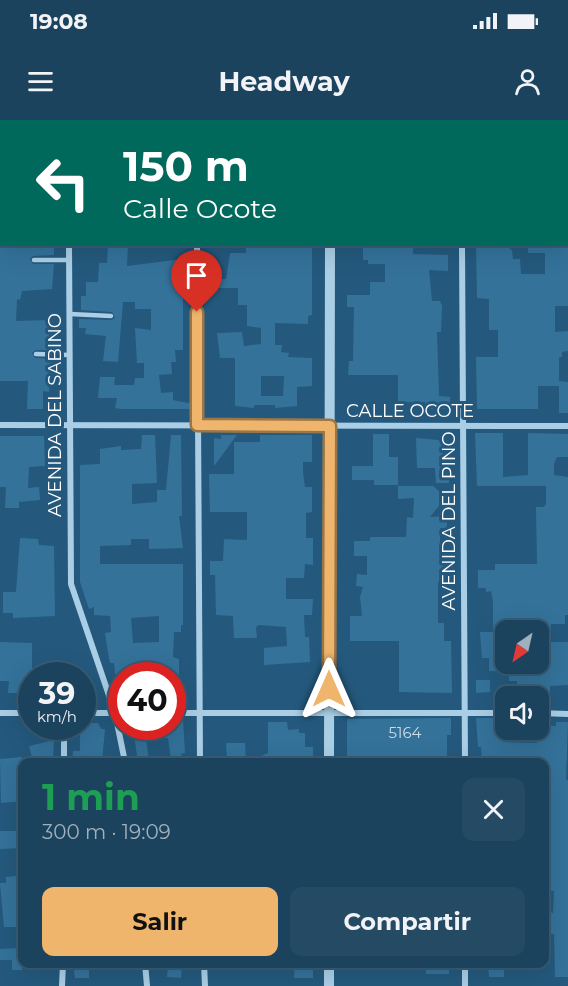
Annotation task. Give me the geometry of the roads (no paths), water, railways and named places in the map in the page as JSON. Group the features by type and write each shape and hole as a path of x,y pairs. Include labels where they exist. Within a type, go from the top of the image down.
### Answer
{"street":[{"name":"AVENIDA DEL SABINO","path":"69,246 71,584 108,686"},
{"path":"197,246 200,758"},
{"path":"329,758 330,246"},
{"name":"AVENIDA DEL PINO","path":"462,246 465,758"},
{"name":"CALLE OCOTE","path":"0,425 568,426"},
{"path":"0,712 18,712"},
{"path":"186,713 495,713"},
{"path":"549,713 568,714"},
{"path":"64,740 64,758"},
{"name":"AVENIDA DEL SABINO","path":"121,740 124,758"},
{"path":"62,986 63,968"},
{"path":"145,968 147,986"},
{"path":"204,968 205,986"},
{"path":"329,968 329,986"},
{"path":"465,968 465,986"}],"lane":[{"path":"34,260 69,260"},
{"path":"70,314 111,316"},
{"path":"36,354 70,355"}]}
